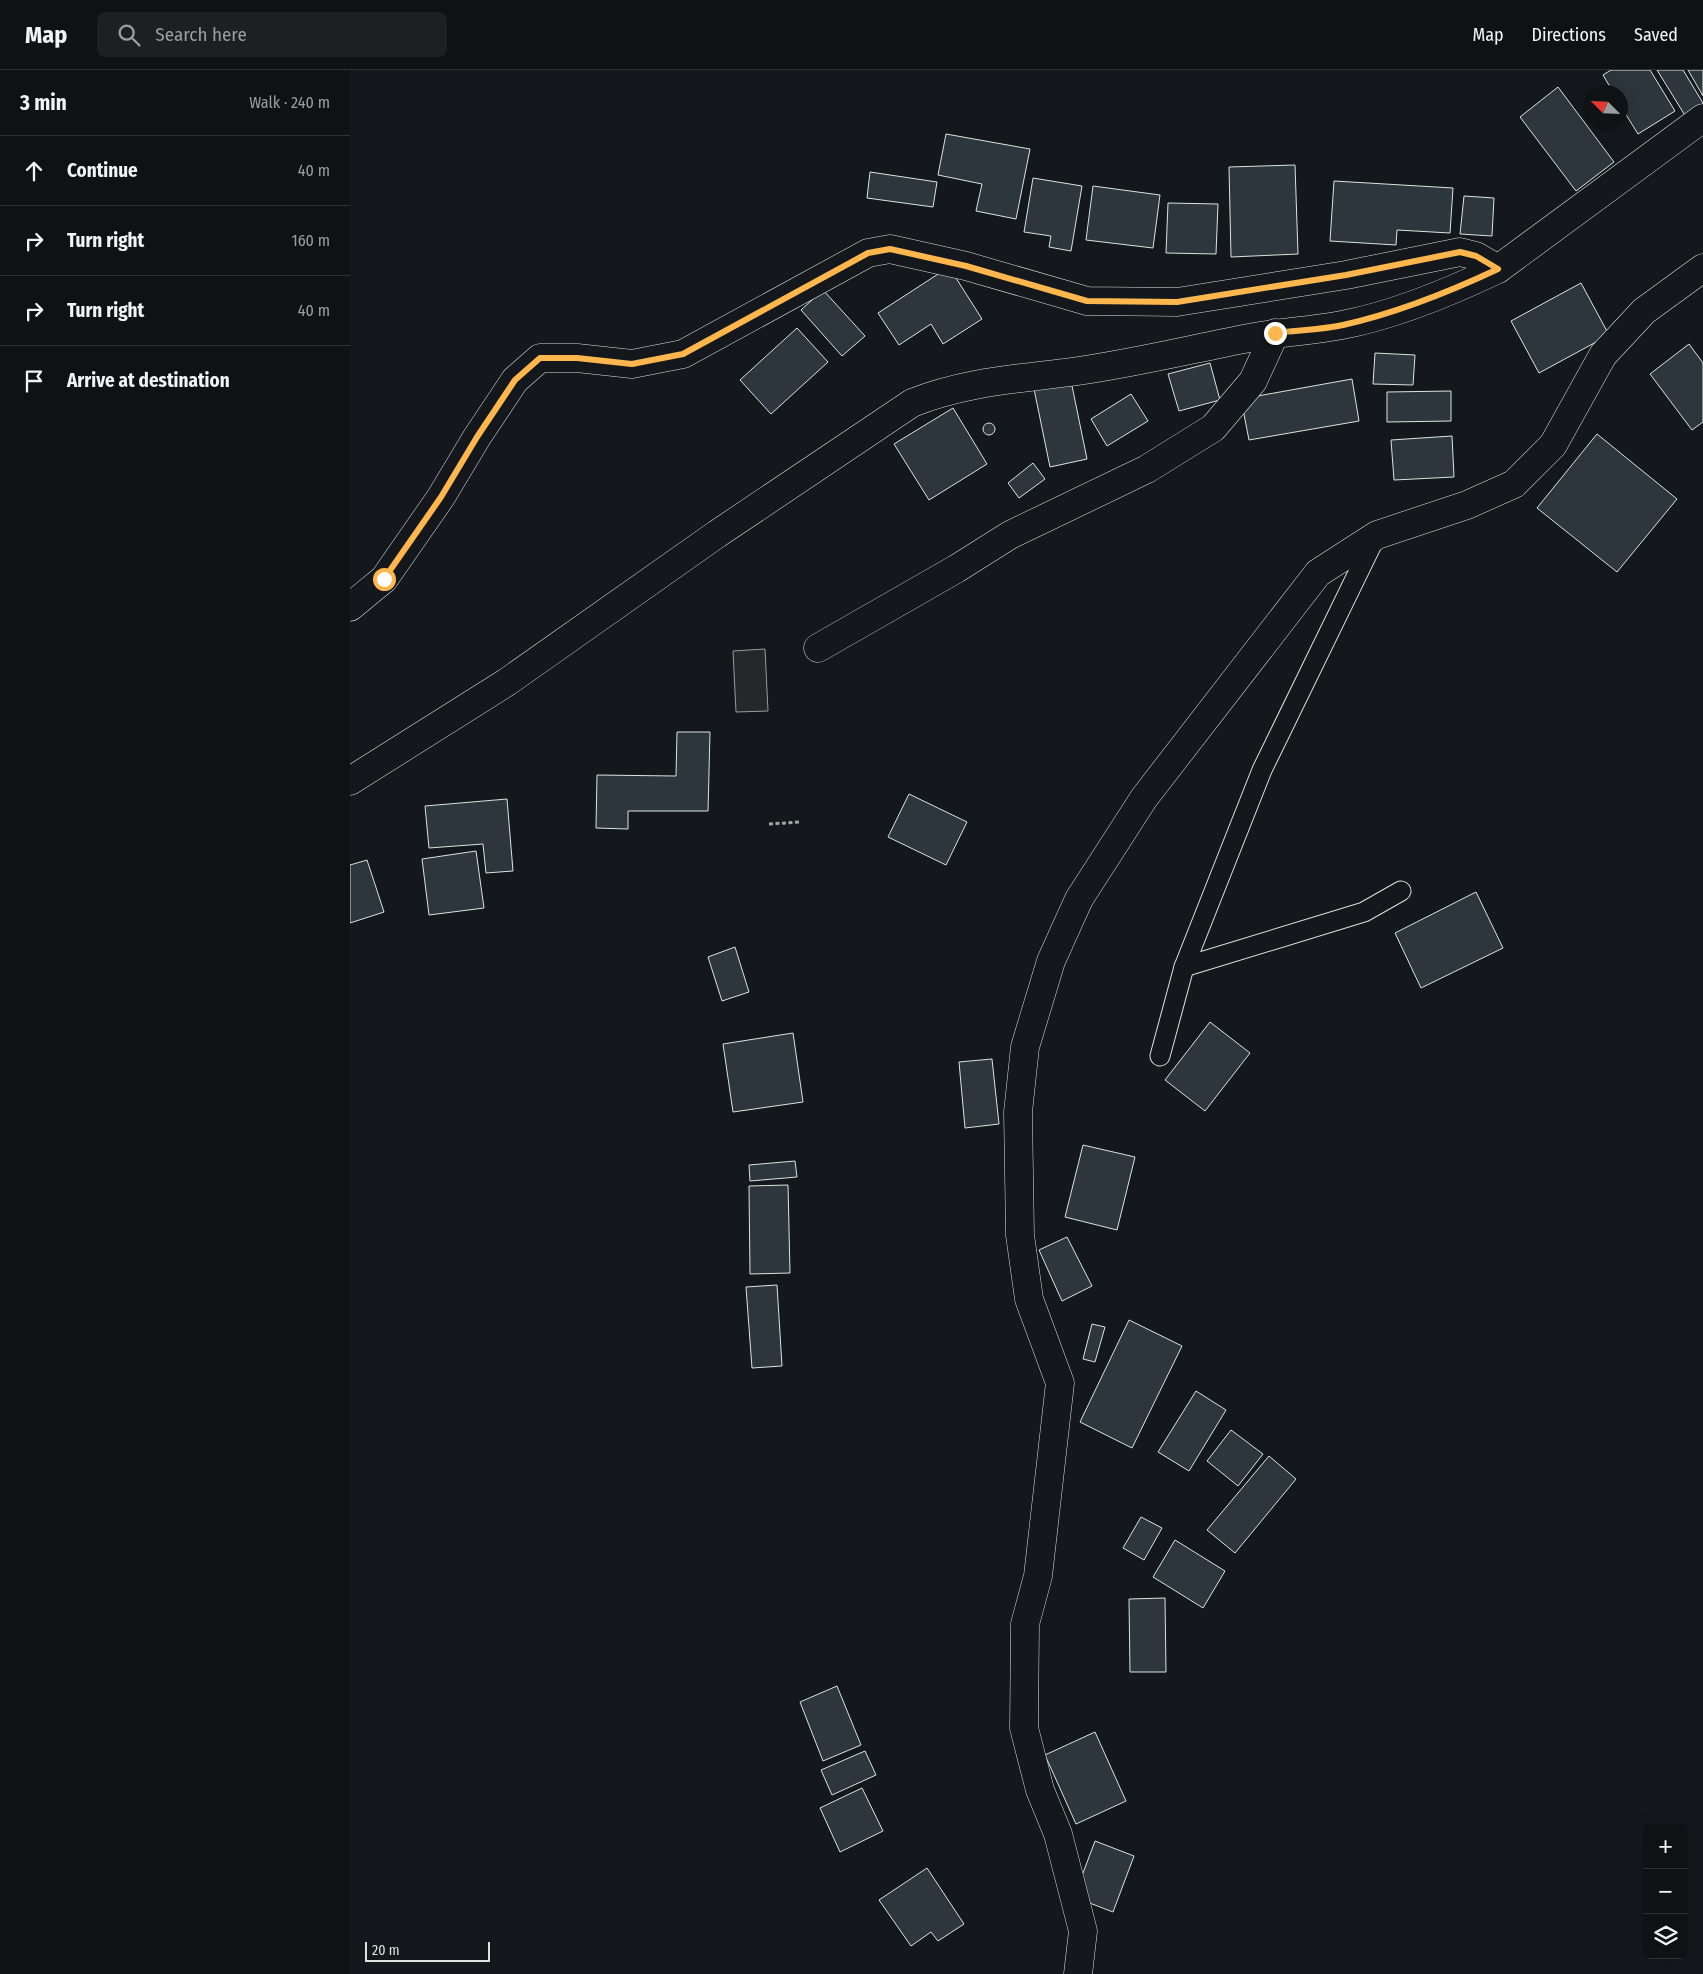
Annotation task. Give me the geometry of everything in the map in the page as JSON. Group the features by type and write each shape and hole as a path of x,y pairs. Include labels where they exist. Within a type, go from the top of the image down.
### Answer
{"street":[{"path":"350,781 507,682 717,534 912,403 938,392 989,381 1079,371 1275,333 1342,325 1402,308 1465,285 1498,269 1703,118"},
{"path":"350,606 384,579 441,497 477,437 515,380 540,358 577,358 632,364 683,354 868,253 890,249 957,263 1087,301 1177,302 1346,275 1460,252 1476,256 1498,269"},
{"path":"1078,1974 1083,1931 1058,1834 1040,1790 1024,1728 1025,1624 1038,1576 1060,1383 1029,1299 1020,1235 1018,1112 1025,1047 1051,961 1079,899 1144,798 1318,573 1377,535 1467,505 1514,484 1553,445 1603,355 1644,311 1703,268"},
{"path":"818,648 956,569 1010,534 1147,469 1213,428 1253,381 1275,333"}],"lane":[{"path":"1160,1056 1184,967 1262,770 1377,535"},
{"path":"1184,967 1364,912 1401,892"}],"path":[{"path":"769,824 800,822"}],"shaded area":[{"path":"765,649 768,711 736,712 733,651"}],"building":[{"path":"1611,70 1650,70 1675,111 1638,134 1628,118 1628,85 1609,85 1603,75"},
{"path":"1657,70 1683,70 1703,106 1686,117"},
{"path":"1688,70 1703,70 1703,96"},
{"path":"1558,87 1583,120 1583,130 1590,130 1614,162 1576,191 1520,117"},
{"path":"946,134 1030,149 1016,219 976,211 982,184 938,175"},
{"path":"1295,165 1298,254 1231,257 1229,167"},
{"path":"870,172 937,182 933,207 867,198"},
{"path":"1033,178 1082,186 1071,251 1049,247 1051,236 1024,232"},
{"path":"1334,181 1453,188 1450,233 1397,230 1396,245 1330,241"},
{"path":"1093,186 1160,195 1153,248 1086,240"},
{"path":"1464,196 1494,198 1492,236 1460,234"},
{"path":"1168,203 1218,204 1216,254 1166,253"},
{"path":"949,267 982,319 943,344 931,324 899,345 878,313"},
{"path":"1581,283 1609,335 1539,373 1511,321"},
{"path":"823,290 865,336 842,356 801,310"},
{"path":"797,328 828,362 771,414 740,380"},
{"path":"1689,344 1703,363 1703,422 1692,430 1650,374"},
{"path":"1375,353 1415,355 1413,385 1373,384"},
{"path":"1210,363 1220,400 1179,411 1168,374"},
{"path":"1070,376 1087,459 1050,467 1033,384"},
{"path":"1352,379 1359,421 1249,440 1241,399"},
{"path":"1451,391 1451,421 1387,422 1387,392"},
{"path":"1131,394 1148,421 1107,446 1091,419"},
{"path":"953,408 987,464 929,500 894,444"},
{"path":"987,423 991,423 995,429 991,435 987,435 983,431 983,427"},
{"path":"1597,434 1677,499 1617,572 1537,508"},
{"path":"1452,436 1454,477 1394,480 1391,440"},
{"path":"1033,463 1045,479 1019,498 1008,483"},
{"path":"677,732 710,732 708,811 628,811 628,829 596,828 597,775 676,776"},
{"path":"909,794 967,822 946,865 888,837"},
{"path":"507,799 513,871 486,873 483,844 429,848 425,806"},
{"path":"476,851 484,908 429,915 422,859"},
{"path":"367,860 384,912 350,923 350,865"},
{"path":"1476,892 1503,948 1421,988 1395,933"},
{"path":"735,947 749,992 722,1001 708,957"},
{"path":"1210,1022 1250,1053 1205,1111 1165,1080"},
{"path":"793,1033 803,1102 733,1112 723,1044"},
{"path":"992,1059 999,1124 965,1128 959,1062"},
{"path":"1083,1145 1135,1157 1117,1230 1065,1217"},
{"path":"795,1161 797,1177 750,1181 749,1165"},
{"path":"788,1185 790,1273 750,1274 749,1186"},
{"path":"1067,1237 1092,1286 1062,1301 1039,1250"},
{"path":"777,1285 782,1366 752,1368 746,1287"},
{"path":"1129,1320 1182,1346 1132,1448 1080,1422"},
{"path":"1092,1324 1105,1327 1095,1362 1083,1359"},
{"path":"1196,1391 1226,1410 1189,1471 1158,1452"},
{"path":"1231,1430 1263,1454 1238,1486 1207,1461"},
{"path":"1269,1456 1296,1479 1235,1553 1207,1530"},
{"path":"1141,1517 1162,1528 1144,1560 1123,1548"},
{"path":"1175,1540 1225,1571 1203,1608 1153,1577"},
{"path":"1165,1598 1166,1672 1130,1672 1129,1599"},
{"path":"837,1686 861,1745 823,1761 800,1702"},
{"path":"1095,1732 1126,1801 1076,1824 1045,1755"},
{"path":"865,1751 876,1775 832,1795 821,1770"},
{"path":"862,1788 883,1831 840,1852 820,1808"},
{"path":"1095,1841 1134,1856 1113,1912 1074,1897"},
{"path":"927,1868 964,1924 938,1941 931,1932 911,1946 879,1900"}],"route":[{"path":"384,579 441,497 477,437 515,380 540,358 577,358 632,364 683,354 868,253 890,249 966,266 1087,301 1177,302 1346,275 1460,252 1476,256 1498,269 1465,285 1402,308 1342,325 1275,333"}]}
